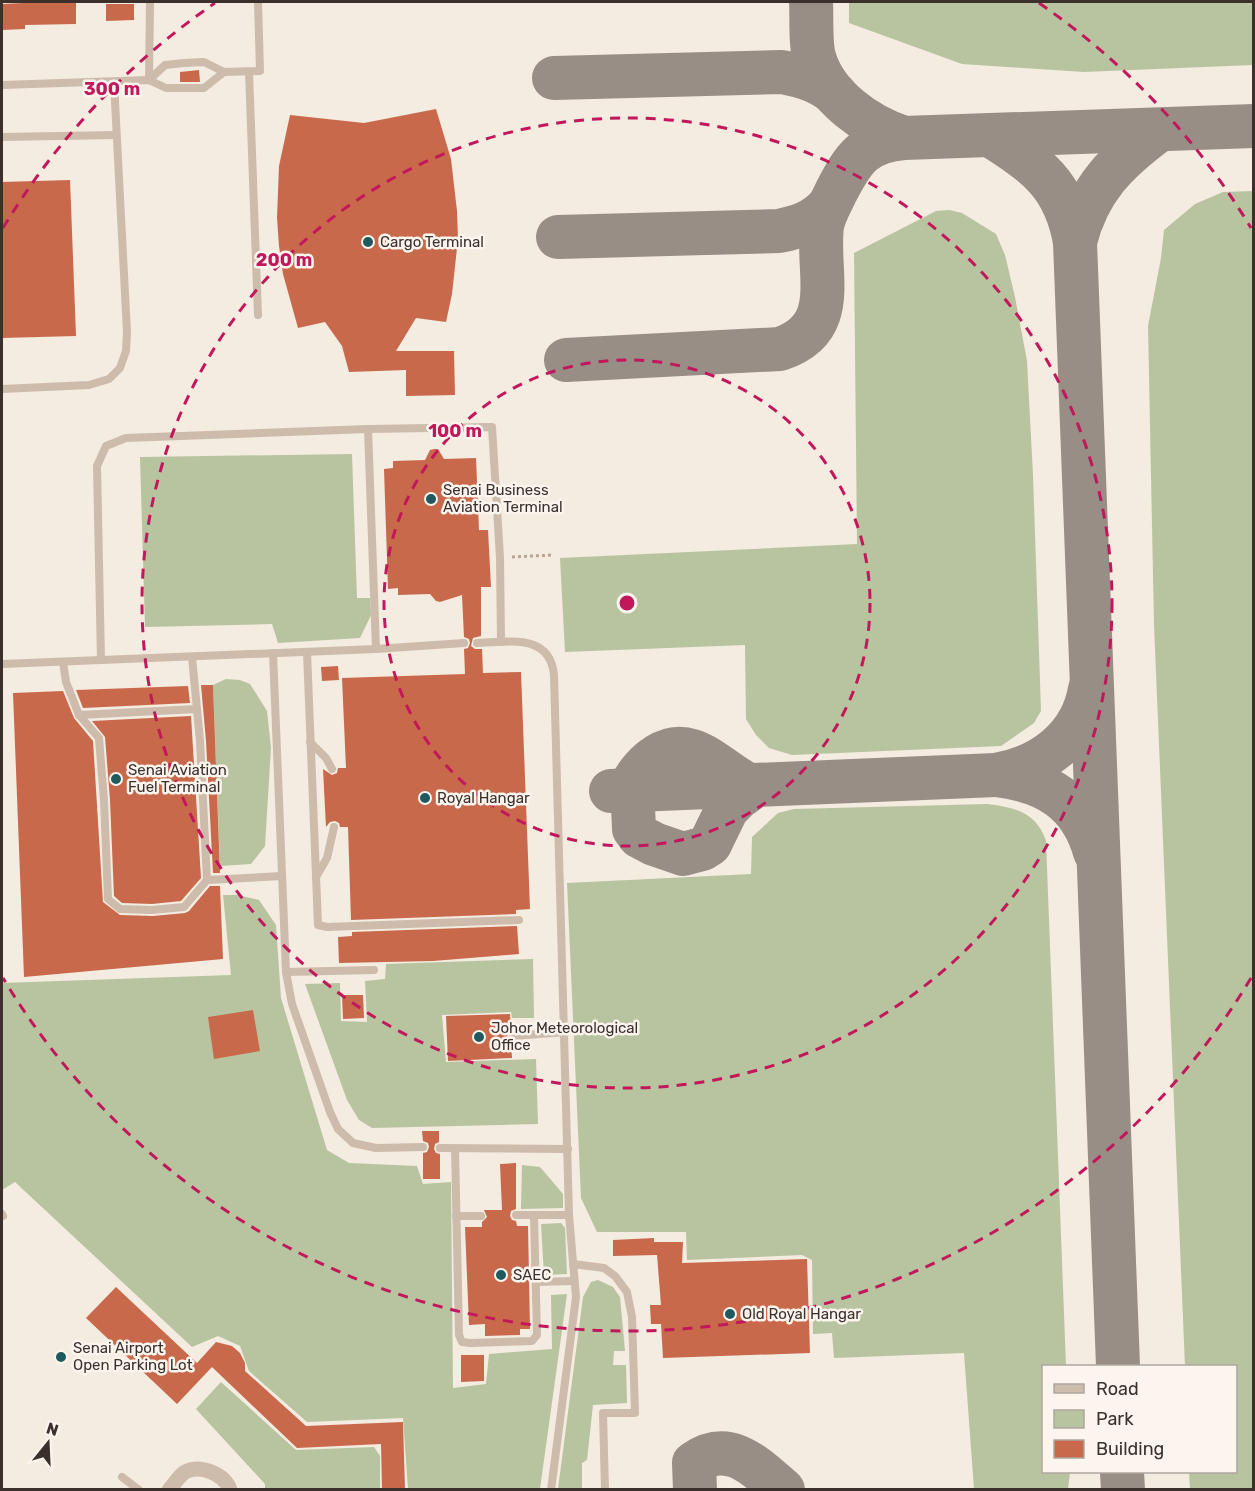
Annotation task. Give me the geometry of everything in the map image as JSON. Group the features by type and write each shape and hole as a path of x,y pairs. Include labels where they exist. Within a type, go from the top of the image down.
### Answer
{"street":[{"path":"169,1490 186,1471 198,1469 220,1477 228,1484 230,1490"}],"lane":[{"path":"149,80 150,2"},
{"path":"149,80 165,65 184,63 204,62 224,72 260,71 258,2"},
{"path":"2,85 149,80 166,88 204,87 224,72"},
{"path":"249,72 258,315"},
{"path":"2,389 89,385 109,379 120,368 126,351 126,332 114,82"},
{"path":"2,137 116,135"},
{"path":"101,660 97,466 106,446 126,438 492,427 500,558 501,642"},
{"path":"368,429 376,649"},
{"path":"477,643 525,641 547,653 553,663 566,1032 569,1215 576,1297 551,1490"},
{"path":"2,664 376,649 464,643"},
{"path":"307,652 318,925 327,927 519,920"},
{"path":"273,653 286,972 296,1015 338,1129 353,1143 376,1148 423,1147"},
{"path":"63,662 66,682 79,716 99,738 108,899 120,909 152,910 184,907 207,880 192,657"},
{"path":"79,716 197,709"},
{"path":"310,742 326,758 332,768"},
{"path":"315,879 327,858 334,827"},
{"path":"207,880 282,876"},
{"path":"286,972 374,970"},
{"path":"513,1036 566,1032"},
{"path":"440,1149 568,1149"},
{"path":"455,1149 459,1335 462,1342 532,1341 536,1339 534,1215"},
{"path":"516,1215 569,1215"},
{"path":"456,1216 481,1216"},
{"path":"573,1264 604,1268 615,1276 627,1292 633,1317 635,1413 603,1413 605,1490"},
{"path":"536,1282 574,1281"},
{"path":"122,1477 140,1490"}],"path":[{"path":"500,558 553,555"}],"green space":[{"path":"849,2 1253,2 1253,65 1084,72 962,64 849,23"},
{"path":"1253,191 1253,1489 1190,1489 1189,1473 1237,1473 1237,1365 1185,1365 1154,625 1148,326 1164,230 1195,204 1223,192"},
{"path":"949,210 962,213 996,234 1005,255 1027,361 1041,711 1034,723 1001,746 792,755 769,748 756,735 746,719 745,645 565,652 560,558 857,544 854,253 936,211"},
{"path":"352,454 357,598 370,598 371,615 360,638 278,643 272,624 145,627 140,457"},
{"path":"226,679 240,680 250,684 267,711 271,748 265,846 251,864 220,866 213,685"},
{"path":"987,804 1007,807 1024,813 1042,831 1046,841 1066,1365 1042,1365 1042,1473 1070,1473 1068,1489 974,1489 964,1353 834,1358 832,1333 813,1334 812,1260 802,1255 687,1260 686,1232 597,1232 581,1198 567,883 751,874 752,837 778,813 794,809"},
{"path":"223,895 237,895 259,900 276,925 281,998 327,1150 349,1163 417,1166 423,1184 451,1182 453,1388 486,1384 489,1354 552,1349 551,1295 567,1294 540,1489 408,1489 403,1418 307,1422 249,1371 240,1346 218,1336 192,1347 15,1182 2,1190 2,983 231,975"},
{"path":"533,959 534,1018 512,1018 511,1012 442,1015 446,1062 536,1059 538,1124 372,1128 359,1120 347,1100 305,984 340,983 341,1021 367,1022 365,981 385,979 386,964"},
{"path":"522,1165 540,1167 563,1194 563,1208 521,1209"},
{"path":"561,1223 565,1228 567,1274 544,1275 541,1224"},
{"path":"598,1280 613,1287 620,1297 625,1351 614,1351 613,1365 626,1365 627,1403 593,1405 587,1460 582,1463 582,1489 558,1489 583,1297 591,1282"},
{"path":"221,1382 296,1450 374,1447 380,1456 380,1489 265,1489 265,1484 196,1409"}],"building":[{"path":"76,2 76,24 25,25 25,29 2,30 2,4"},
{"path":"106,4 134,4 134,20 106,21"},
{"path":"199,70 200,82 180,82 180,72"},
{"name":"Cargo Terminal","path":"436,109 451,159 457,211 458,239 452,294 446,322 416,318 396,351 454,351 455,395 406,396 406,370 349,372 342,346 325,322 298,328 283,274 279,246 277,218 279,166 290,115 364,123"},
{"path":"70,180 76,336 2,338 2,182"},
{"name":"Royal Hangar","path":"438,449 444,459 476,458 479,530 488,530 491,587 481,587 481,636 473,638 471,646 475,649 482,649 483,673 521,672 530,909 516,910 516,914 351,920 348,827 340,827 335,821 330,822 326,827 323,769 332,775 337,773 338,768 346,768 342,678 465,674 464,649 468,648 470,643 469,639 464,637 462,595 440,602 430,594 398,595 398,588 388,589 384,469 393,468 393,461 425,460 430,450"},
{"path":"338,666 339,680 322,681 321,667"},
{"path":"201,685 213,685 220,873 213,873"},
{"path":"188,686 190,703 83,708 76,690"},
{"path":"63,691 74,718 93,741 103,902 120,915 153,916 185,913 210,886 220,886 223,959 24,977 13,693"},
{"path":"191,716 201,878 181,901 152,904 122,903 114,896 105,737 92,721"},
{"path":"517,926 519,954 433,961 339,963 338,937 352,936 352,932"},
{"path":"342,995 363,995 364,1018 343,1019"},
{"path":"253,1010 260,1051 214,1059 208,1017"},
{"name":"Johor Meteorological Office","path":"510,1014 511,1030 507,1036 511,1042 512,1058 448,1061 446,1016"},
{"path":"422,1131 439,1131 439,1142 435,1144 434,1149 440,1154 440,1179 423,1179 423,1153 427,1152 429,1147 428,1143 423,1141"},
{"name":"SAEC","path":"516,1163 516,1209 511,1211 510,1216 516,1221 517,1226 528,1226 530,1329 520,1329 520,1335 485,1336 485,1324 469,1325 465,1227 482,1227 482,1222 487,1217 484,1210 502,1210 500,1164"},
{"name":"Old Royal Hangar","path":"654,1238 654,1242 683,1242 682,1263 807,1259 810,1353 663,1358 661,1324 651,1324 650,1305 661,1305 657,1255 613,1256 613,1240"},
{"path":"116,1287 197,1363 216,1342 232,1346 240,1353 245,1363 245,1371 306,1426 403,1422 405,1490 382,1490 381,1444 297,1448 212,1367 177,1404 86,1318"},
{"path":"461,1355 484,1355 484,1381 461,1382"}],"taxiway":[{"path":"811,2 814,57 828,85 849,108 862,118 904,138"},
{"path":"554,78 782,72 811,80 836,95"},
{"path":"566,360 780,349 799,340 812,328 819,314 822,298 822,226 826,213 854,161 879,143 904,138 1254,126"},
{"path":"1118,1365 1075,242 1096,191 1117,165 1159,130"},
{"path":"990,135 1022,156 1046,178 1064,205 1075,242"},
{"path":"558,237 779,231 806,223 828,207"},
{"path":"611,791 996,775 1029,765 1057,747 1069,736 1078,722 1086,706 1090,689"},
{"path":"749,785 694,751 670,750 650,762 639,772 632,784 634,829 639,836 654,844 683,854 702,849 710,844 727,809 756,785"},
{"path":"996,775 1031,782 1059,797 1081,819 1095,852"},
{"path":"695,1490 694,1463 719,1453 742,1458 783,1490"},
{"path":"1122,1473 1123,1490"}],"place":[{"name":"Cargo Terminal","path":"368,242"},
{"name":"Senai Business Aviation Terminal","path":"431,499"},
{"name":"Senai Aviation Fuel Terminal","path":"116,779"},
{"name":"Royal Hangar","path":"425,798"},
{"name":"Johor Meteorological Office","path":"479,1037"},
{"name":"SAEC","path":"501,1275"},
{"name":"Old Royal Hangar","path":"730,1314"},
{"name":"Senai Airport Open Parking Lot","path":"61,1357"}]}
